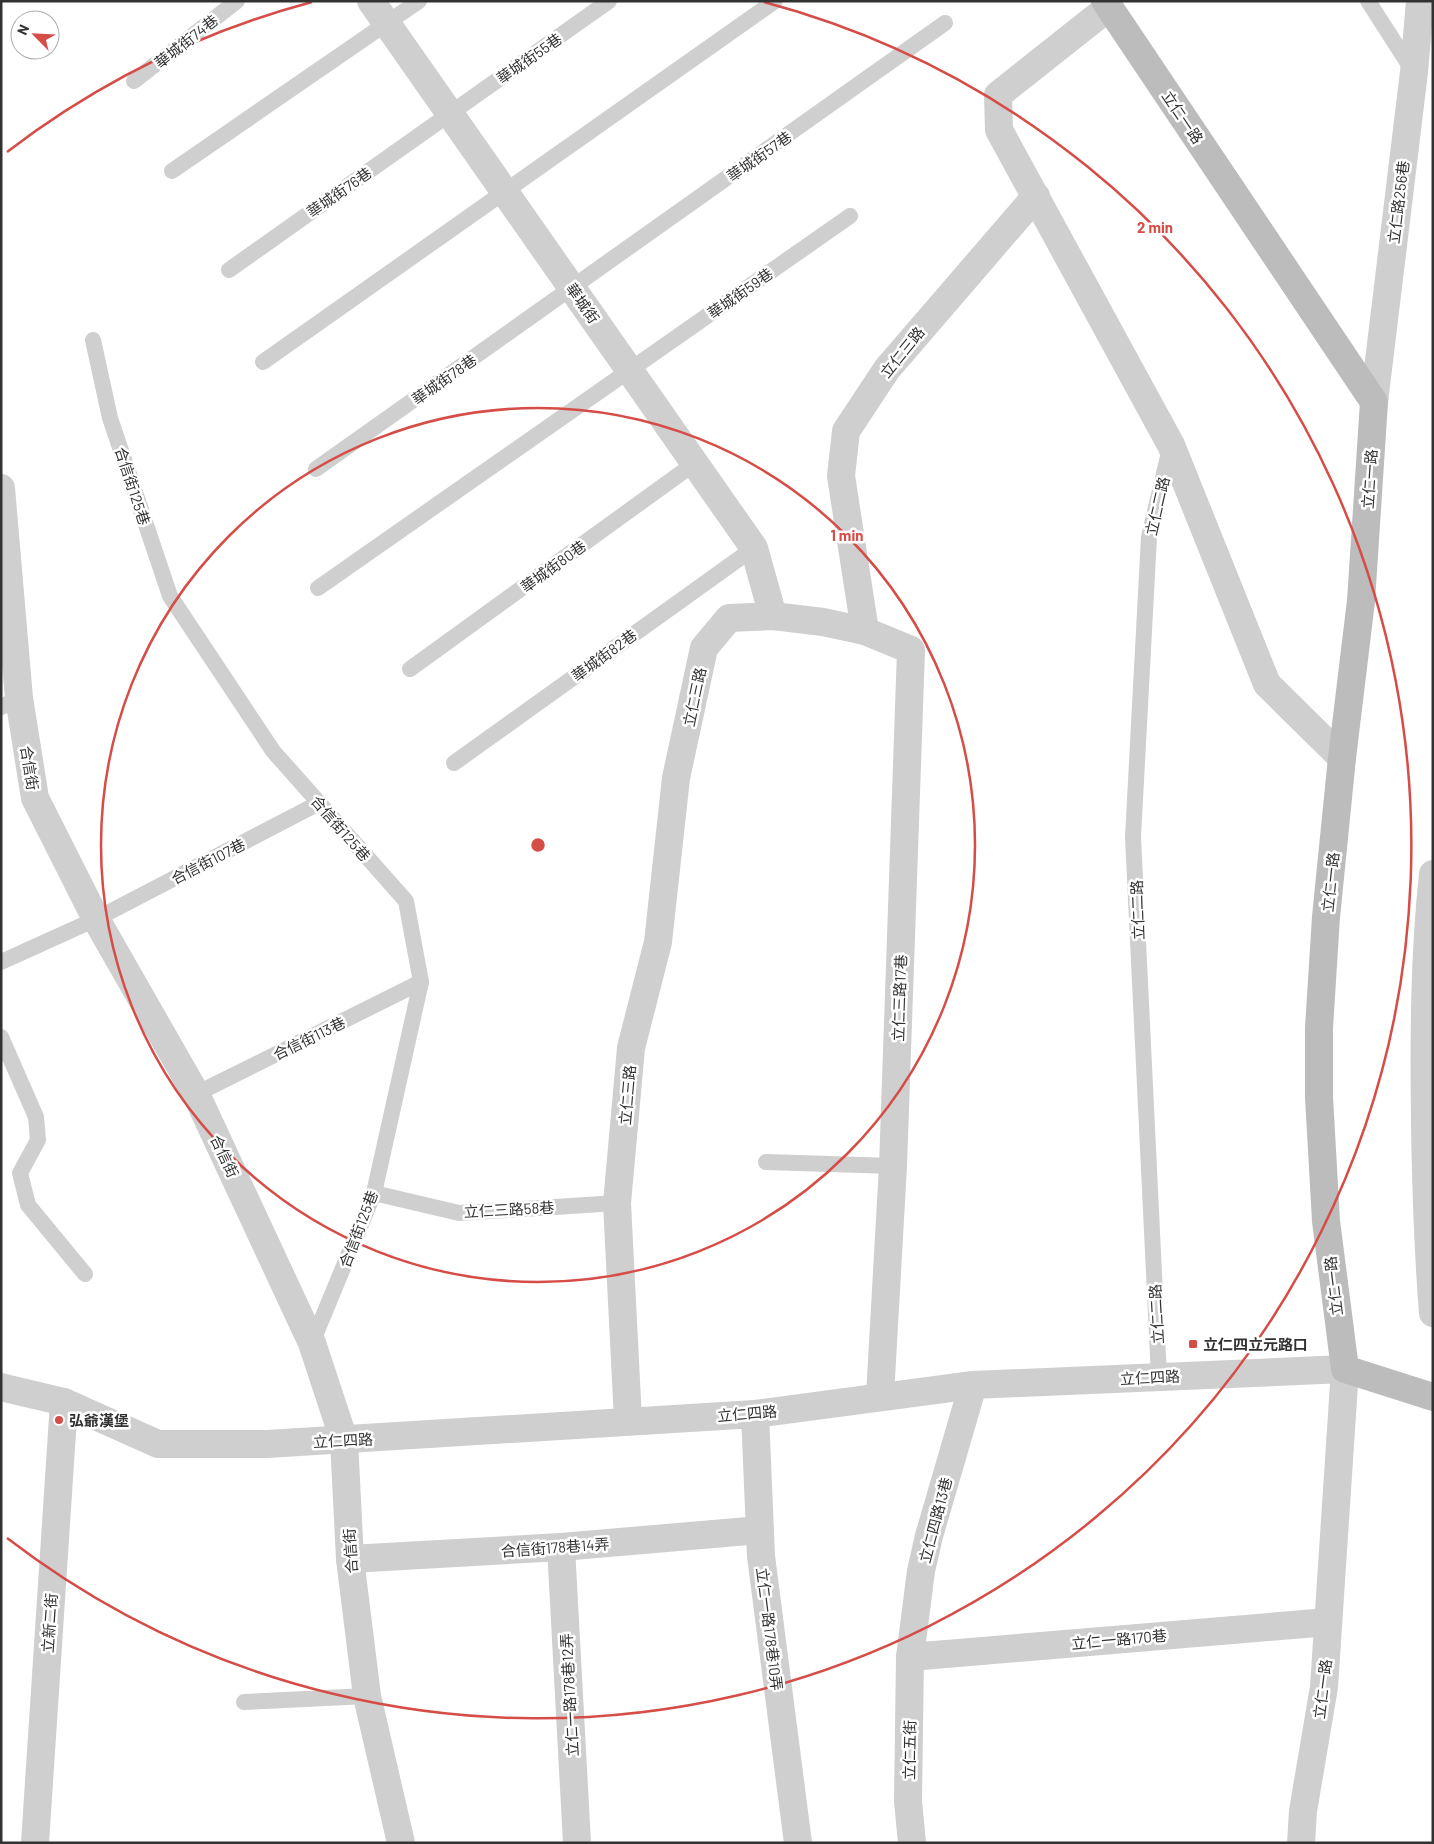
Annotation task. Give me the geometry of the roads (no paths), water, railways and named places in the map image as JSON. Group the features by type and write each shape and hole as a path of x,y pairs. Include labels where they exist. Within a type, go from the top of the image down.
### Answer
{"street":[{"name":"華城街","path":"371,1 754,548 773,616"},
{"name":"立仁路256巷","path":"1374,402 1414,72 1420,1"},
{"path":"1107,4 998,96 999,130 1171,445 1267,684 1342,758"},
{"name":"立仁一路","path":"1107,4 1374,402 1360,601 1326,917 1319,1028 1319,1088 1326,1221 1344,1369 1324,1688 1304,1811 1301,1843"},
{"name":"立仁三路","path":"628,1420 617,1203 631,1048 658,942 676,778 704,648 729,618 773,616 823,622 864,631 841,476 846,431 887,369 1036,196"},
{"name":"合信街","path":"1,488 10,703 35,798 96,919 196,1094 312,1343 344,1440 350,1559 367,1696 401,1843"},
{"name":"立仁三路17巷","path":"864,631 911,650 893,1166 880,1396"},
{"path":"1433,874 1426,955 1424,1031 1426,1188 1433,1313"},
{"name":"立仁四路","path":"1,1387 64,1402 158,1444 267,1444 344,1440 628,1420 755,1414 973,1385 1344,1369 1433,1397"},
{"name":"立仁四路13巷","path":"910,1657 921,1571 929,1536 973,1385"},
{"name":"立新二街","path":"35,1843 64,1402"},
{"name":"立仁一路178巷10弄","path":"755,1414 761,1556 798,1843"},
{"name":"合信街178巷14弄","path":"350,1559 560,1547 760,1530"},
{"name":"立仁一路178巷12弄","path":"560,1547 577,1843"},
{"name":"立仁一路170巷","path":"910,1657 1328,1622"},
{"name":"立仁五街","path":"910,1657 908,1801 912,1843"}],"lane":[{"name":"華城街74巷","path":"134,81 237,1"},
{"path":"172,171 420,1"},
{"name":"華城街55巷","path":"450,114 609,1"},
{"path":"263,362 775,1"},
{"path":"1368,1 1414,72"},
{"name":"華城街57巷","path":"572,288 945,24"},
{"name":"華城街76巷","path":"228,270 450,114"},
{"name":"華城街59巷","path":"318,588 850,216"},
{"name":"華城街78巷","path":"316,469 572,288"},
{"name":"合信街125巷","path":"93,340 110,418 170,596 273,751 406,901 421,982 374,1193 312,1343"},
{"name":"立仁二路","path":"1158,1377 1133,837 1148,537 1171,445"},
{"name":"華城街80巷","path":"410,669 695,463"},
{"name":"華城街82巷","path":"454,763 754,548"},
{"name":"合信街107巷","path":"1,962 96,919 319,804"},
{"name":"合信街113巷","path":"196,1094 421,982"},
{"path":"1,1037 36,1117 38,1140 20,1172 28,1205 85,1274"},
{"path":"766,1162 893,1166"},
{"name":"立仁三路58巷","path":"374,1193 459,1213 617,1203"},
{"path":"244,1702 367,1696"}],"place":[{"name":"立仁四立元路口","path":"1193,1344"},
{"name":"弘爺漢堡","path":"59,1420"}]}
